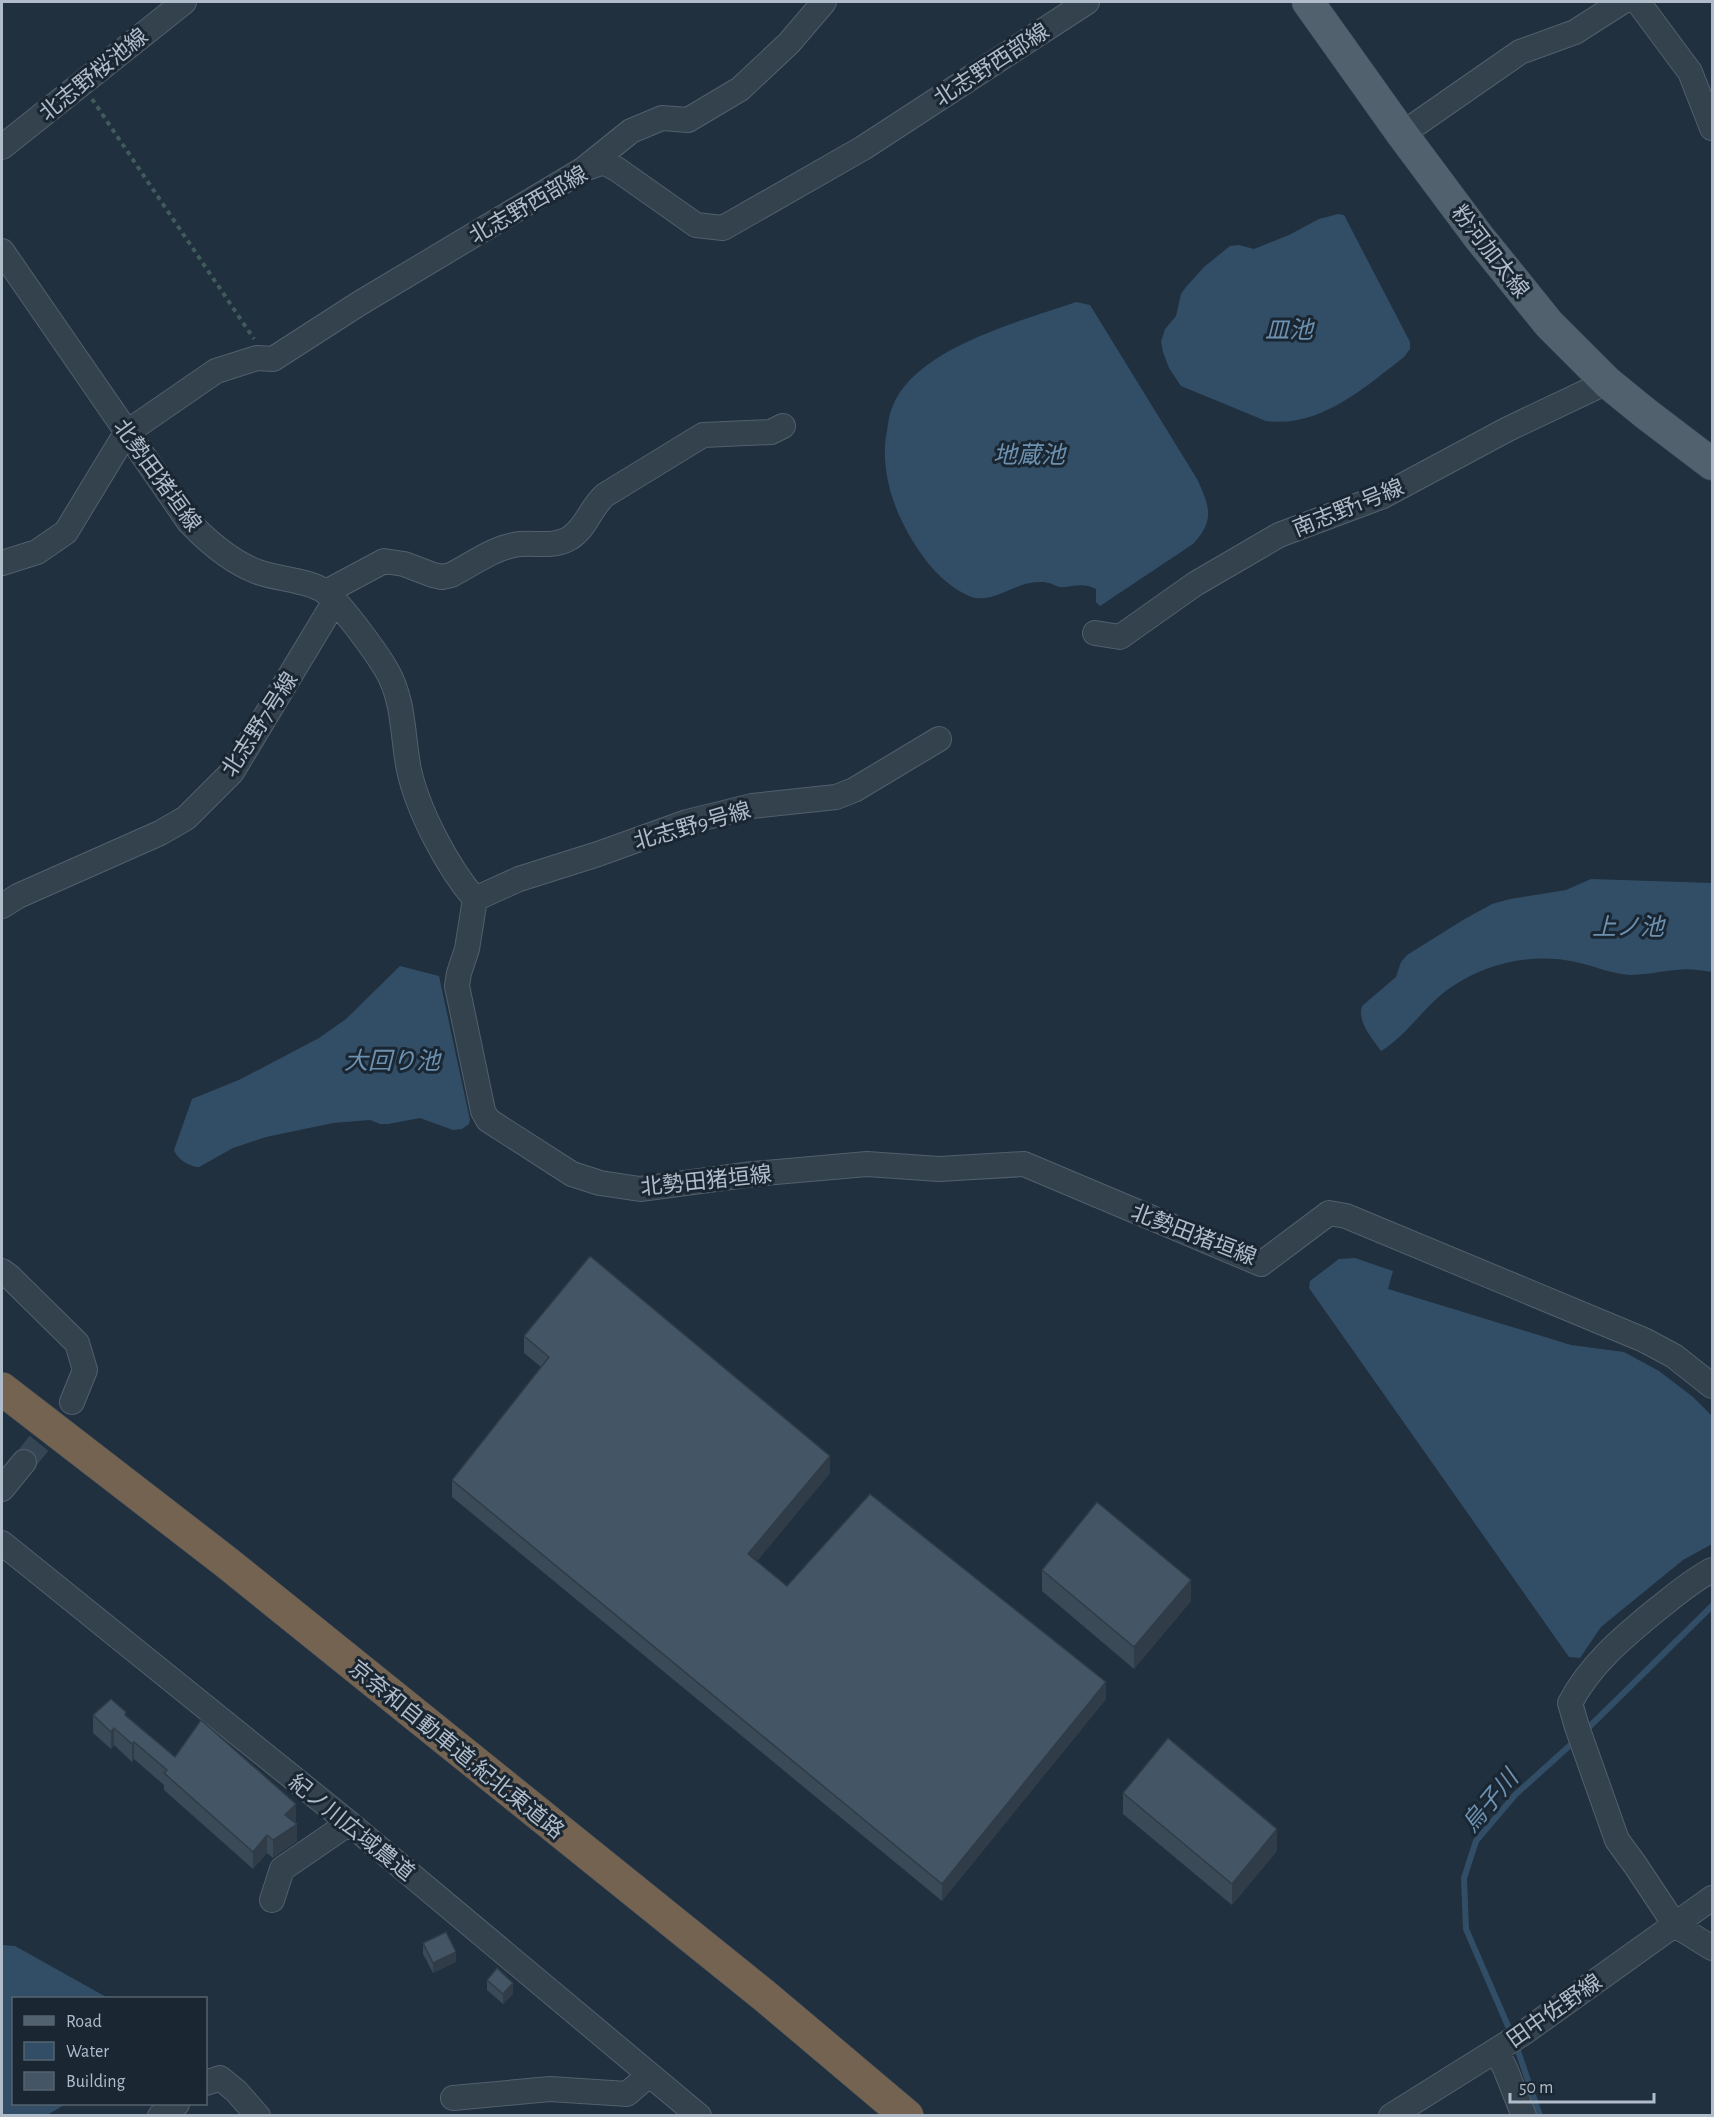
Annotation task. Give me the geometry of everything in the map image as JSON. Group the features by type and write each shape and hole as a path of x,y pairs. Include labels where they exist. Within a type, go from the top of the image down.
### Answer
{"highway":[{"name":"京奈和自動車道;紀北東道路","path":"2,1389 226,1562 747,1982 907,2115"}],"main road":[{"name":"粉河加太線","path":"1308,2 1478,236 1548,324 1607,382 1713,464"}],"street":[{"name":"北志野桜池線","path":"2,147 184,2"},
{"path":"584,169 631,131 662,118 688,120 740,89 789,43 824,2"},
{"name":"北志野西部線","path":"2,563 37,552 66,532 126,433 216,371 257,358 273,359 360,303 584,169 604,162 696,225 723,228 863,148 1087,2"},
{"path":"1402,134 1520,52 1575,32 1622,2"},
{"path":"1638,2 1690,72 1713,128"},
{"name":"北勢田猪垣線","path":"2,251 52,321 126,433 189,522 208,543 258,572 322,590 331,597"},
{"name":"南志野1号線","path":"1095,633 1120,637 1195,584 1279,535 1383,496 1508,429 1607,382"},
{"path":"475,899 462,884 429,828 409,771 405,730 397,690 386,668 331,597 384,561 405,564 442,577 451,575 503,548 516,544 560,543 579,531 597,502 605,495 703,435 771,432 783,426"},
{"name":"北志野7号線","path":"2,906 18,896 160,833 186,818 232,772 331,597"},
{"name":"北志野9号線","path":"475,899 519,879 687,822 752,806 836,797 854,790 939,740"},
{"name":"北勢田猪垣線","path":"475,899 467,949 457,986 483,1111 488,1120 572,1174 600,1183 640,1189 753,1174 867,1164 939,1169 1024,1164 1261,1264 1329,1213 1346,1216 1644,1340 1674,1356 1713,1386"},
{"path":"2,1271 77,1343 85,1370 72,1402"},
{"path":"2,1489 24,1462"},
{"name":"紀ノ川広域農道","path":"2,1543 350,1823 699,2115"},
{"path":"1713,1570 1692,1581 1613,1645 1578,1689 1570,1703 1617,1840 1676,1925 1713,1948"},
{"path":"272,1900 282,1869 350,1823"},
{"name":"田中佐野線","path":"1391,2115 1498,2050 1713,1898"},
{"path":"1498,2050 1524,2115"},
{"path":"453,2098 550,2089 627,2094 649,2075"},
{"path":"207,2083 220,2078 237,2091 258,2115"},
{"path":"160,2115 174,2105"}],"path":[{"path":"82,83 262,351 257,358"}],"water":[{"name":"皿池","path":"1338,214 1344,215 1410,342 1410,349 1404,357 1357,393 1340,403 1323,412 1286,422 1266,421 1181,386 1169,368 1161,342 1165,329 1176,316 1181,294 1204,267 1230,246 1239,245 1254,249 1289,235 1319,219"},
{"name":"地蔵池","path":"1076,302 1090,305 1197,479 1207,506 1205,528 1193,544 1100,606 1096,602 1096,589 1092,587 1080,585 1061,587 1042,582 1025,584 990,597 969,596 947,582 927,562 911,539 899,515 889,485 885,463 885,441 891,411 904,387 922,369 945,353 1000,328"},
{"name":"上ノ池","path":"1591,879 1712,883 1712,972 1685,969 1630,975 1560,959 1528,959 1497,965 1467,978 1443,993 1400,1036 1381,1051 1363,1024 1362,1006 1396,977 1401,962 1407,955 1492,904 1566,890"},
{"name":"大回り池","path":"400,966 439,976 469,1124 462,1129 453,1130 420,1118 388,1124 370,1120 333,1123 266,1137 233,1148 199,1167 188,1164 178,1156 174,1150 192,1099 241,1079 319,1038 346,1019"},
{"path":"1355,1258 1393,1271 1388,1289 1571,1345 1624,1352 1659,1371 1693,1397 1712,1416 1712,1544 1683,1560 1601,1627 1580,1658 1569,1657 1309,1288 1310,1281 1339,1259"},
{"path":"2,1945 15,1946 106,1997 12,1997 12,2105 64,2105 47,2115 2,2115"}],"building":[{"path":"590,1256 830,1456 748,1554 787,1586 870,1494 1106,1682 942,1884 452,1480 549,1357 524,1336"},
{"path":"1097,1502 1191,1580 1134,1647 1042,1570"},
{"path":"111,1699 126,1712 125,1715 175,1757 201,1720 296,1804 285,1815 297,1824 273,1840 267,1835 253,1852 164,1773 167,1770 114,1728 111,1732 93,1715"},
{"path":"1168,1738 1277,1829 1232,1884 1123,1793"},
{"path":"446,1932 456,1952 433,1963 423,1943"},
{"path":"497,1968 513,1983 503,1994 487,1980"}],"waterway":[{"name":"烏子川","path":"1584,1732 1712,1606"},
{"name":"烏子川","path":"1511,2033 1466,1929 1464,1878 1476,1841 1515,1795 1577,1739"},
{"name":"烏子川","path":"1516,2045 1540,2116"}],"tunnel":[{"path":"24,1462 72,1402"}]}
